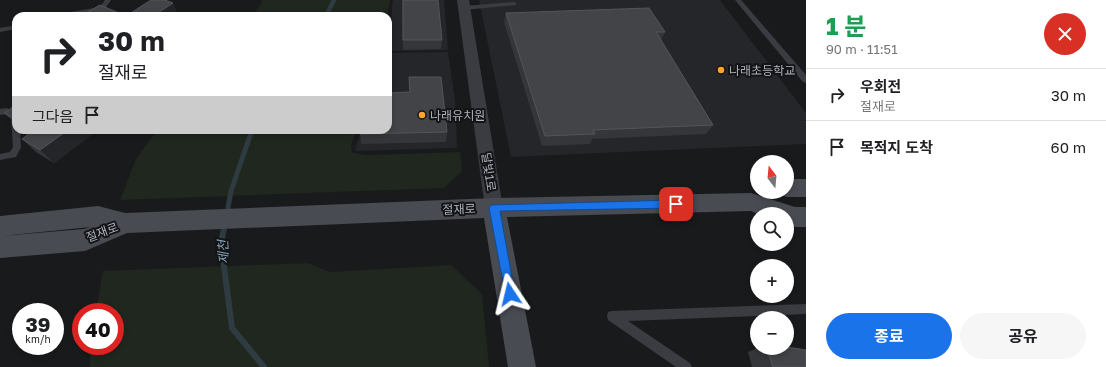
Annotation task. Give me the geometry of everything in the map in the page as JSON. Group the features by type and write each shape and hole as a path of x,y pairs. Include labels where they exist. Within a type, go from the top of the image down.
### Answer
{"street":[{"name":"달빛1로","path":"464,4 494,208 522,367"},
{"path":"794,188 806,188"},
{"name":"절재로","path":"0,226 98,216 125,223 750,197"},
{"name":"절재로","path":"763,199 775,207"},
{"name":"절재로","path":"794,217 806,217"},
{"name":"절재로","path":"0,247 85,240 125,223"}],"lane":[{"path":"99,12 108,0"},
{"path":"738,0 803,73 806,80"},
{"path":"464,4 514,4"},
{"path":"83,12 101,9"},
{"path":"0,30 12,28"},
{"path":"0,112 7,111 12,114"},
{"path":"0,157 13,155 17,147 17,134"},
{"path":"686,367 612,316 806,309"}],"shaded area":[{"path":"262,0 390,0 388,12 254,12 261,4"},
{"path":"393,0 444,0 448,50 392,51"},
{"name":"나래초등학교","path":"479,0 720,0 806,113 806,144 511,157"},
{"name":"나래유치원","path":"448,52 455,100 457,148 355,151 360,134 392,134 392,53"},
{"path":"154,134 355,134 351,145 352,153 370,155 460,152 462,171 444,188 120,200 136,159"},
{"path":"308,263 330,272 451,265 482,294 489,367 90,367 90,355 124,355 124,303 98,303 103,271"}],"building":[{"path":"151,0 165,0 173,3 159,12 132,12"},
{"path":"403,0 438,0 442,40 403,40"},
{"path":"100,5 117,12 88,12"},
{"path":"649,8 665,32 656,32 713,125 593,130 595,134 545,136 506,13"},
{"path":"409,77 441,77 447,132 392,133 392,93 410,92"},
{"path":"12,108 12,118 4,113"},
{"path":"29,134 62,134 40,150 22,139"},
{"path":"794,348 806,350 806,367 773,367 769,355 794,355"}],"waterway":[{"name":"제천","path":"328,12 334,0"},
{"name":"제천","path":"226,219 231,191 251,134"},
{"name":"제천","path":"226,218 221,243 232,328 264,367"}],"place":[{"name":"나래초등학교","path":"721,70"},
{"name":"나래유치원","path":"422,115"}],"route":[{"path":"510,294 494,208 676,204"}]}
